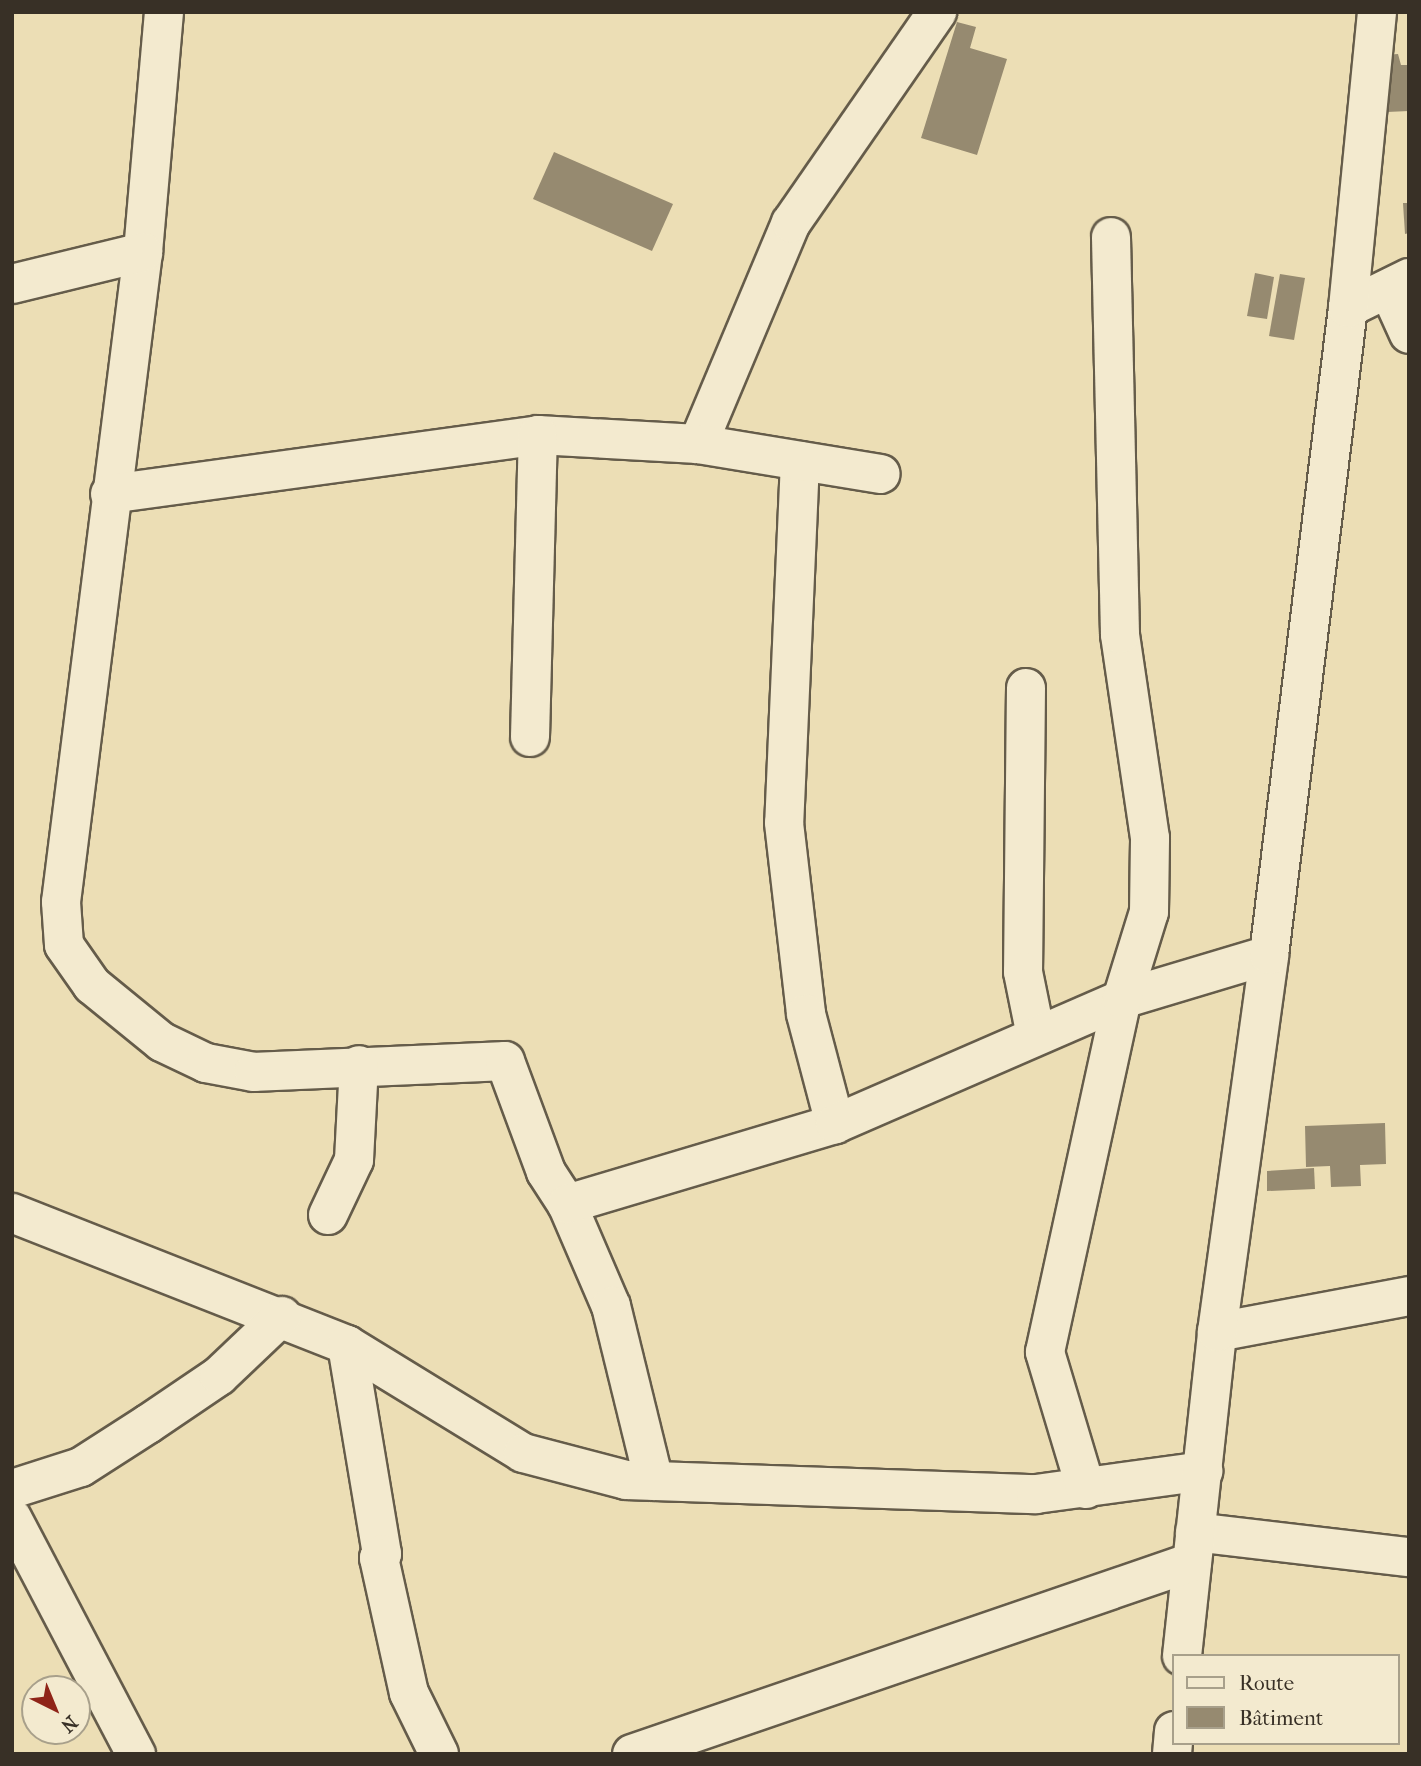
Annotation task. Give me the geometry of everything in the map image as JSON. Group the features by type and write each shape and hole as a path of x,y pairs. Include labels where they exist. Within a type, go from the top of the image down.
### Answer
{"street":[{"path":"164,12 143,252 110,494 61,902 64,946 92,985 162,1042 206,1063 254,1072 359,1065 505,1061 547,1172 567,1204 611,1307 654,1481"},
{"path":"698,444 791,223 937,12"},
{"path":"1182,1654 1217,1332 1269,955 1348,308 1377,12"},
{"path":"1086,1489 1045,1352 1122,999 1149,912 1150,838 1120,634 1111,237"},
{"path":"12,284 143,252"},
{"path":"1348,308 1399,284 1409,334"},
{"path":"110,494 538,435 698,444 881,474"},
{"path":"530,737 538,435"},
{"path":"800,461 784,823 806,1014 835,1124"},
{"path":"1026,688 1023,972 1036,1036"},
{"path":"567,1204 835,1124 1122,999 1269,955"},
{"path":"328,1215 354,1160 359,1065"},
{"path":"12,1213 282,1316 347,1345 523,1453 626,1480 1036,1494 1203,1471"},
{"path":"1217,1332 1409,1296"},
{"path":"12,1489 81,1467 219,1376 282,1316"},
{"path":"347,1345 382,1571 409,1692 439,1754"},
{"path":"12,1518 136,1754"},
{"path":"632,1754 1193,1547 1409,1557"}],"building":[{"path":"957,22 976,27 970,48 1007,59 977,155 921,138"},
{"path":"1398,54 1401,65 1409,65 1409,111 1387,112 1383,55"},
{"path":"554,152 673,204 652,251 533,199"},
{"path":"1403,203 1409,203 1409,233 1405,234"},
{"path":"1255,273 1274,277 1267,319 1247,316"},
{"path":"1280,274 1305,278 1294,340 1269,336"},
{"path":"1385,1123 1386,1164 1360,1165 1361,1186 1331,1187 1330,1166 1306,1167 1305,1126"},
{"path":"1314,1168 1315,1189 1267,1191 1267,1171"}]}
